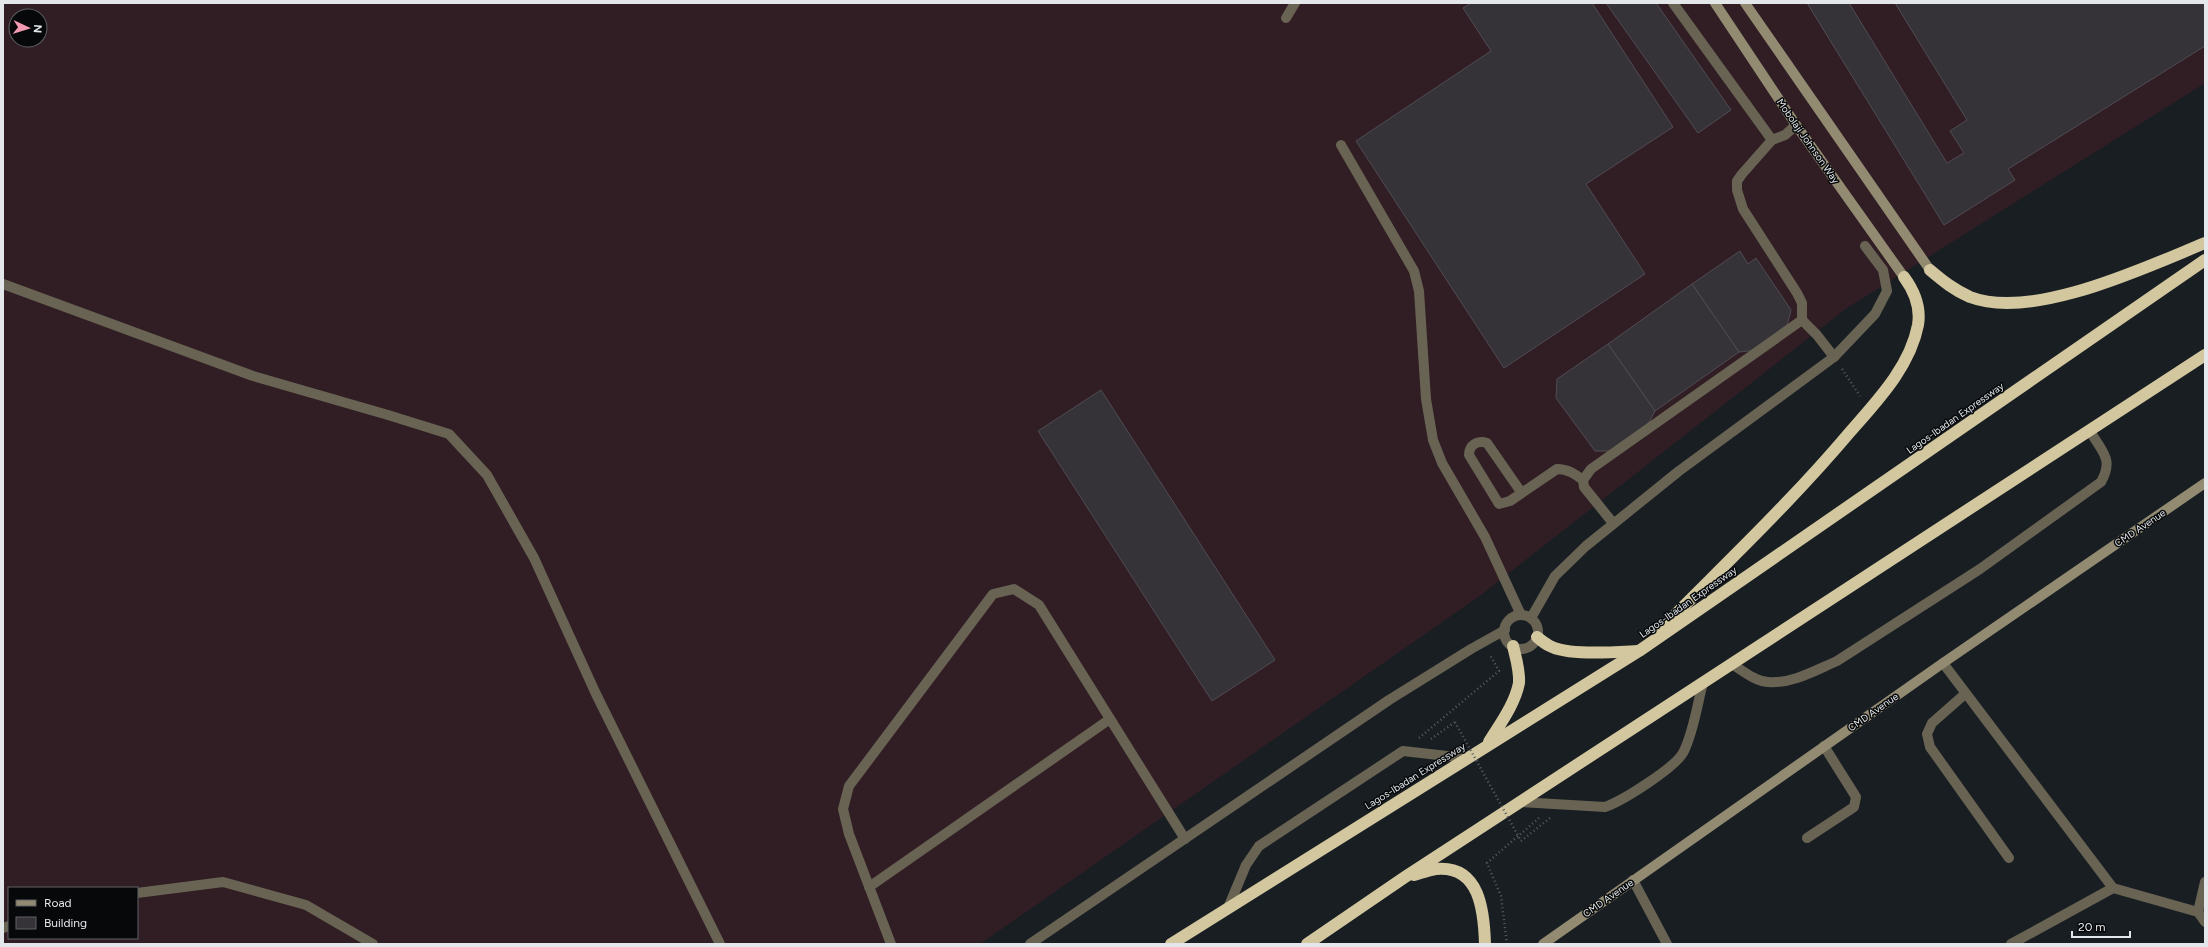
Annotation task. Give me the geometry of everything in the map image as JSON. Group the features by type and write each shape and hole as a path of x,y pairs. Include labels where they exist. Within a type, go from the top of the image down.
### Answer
{"highway":[{"path":"1930,270 1948,286 1971,297 2006,303 2053,297 2107,284 2205,243"},
{"name":"Lagos-Ibadan Expressway","path":"1171,944 1465,758 1639,651 2205,260"},
{"path":"1537,637 1550,647 1575,651 1595,653 1639,651 1812,477 1897,375 1911,346 1918,325 1919,309 1913,290 1904,277"},
{"path":"1307,944 1520,802 2205,356"},
{"path":"1488,744 1509,708 1518,683 1519,672 1514,646"},
{"path":"1406,877 1436,869 1456,871 1469,879 1478,892 1483,918 1485,944"}],"street":[{"path":"1286,18 1295,3"},
{"path":"1673,3 1772,140"},
{"name":"Mobolaji Johnson Way","path":"1714,3 1796,125 1904,277"},
{"path":"1745,3 1930,270"},
{"path":"1796,125 1785,135 1772,140 1737,181 1738,198 1750,221 1798,293 1802,303 1802,320 1817,335 1834,357"},
{"path":"1341,145 1414,271 1419,292 1426,399 1433,440 1442,463 1485,537 1526,616 1537,626 1537,637 1530,646 1525,648 1514,646 1507,640 1505,630 1506,625 1512,618 1526,616 1555,576 1613,523 1679,471 1834,357 1875,314 1888,291 1883,270 1865,246"},
{"path":"3,284 253,376 449,434 487,475 534,558 596,694 720,944"},
{"path":"1583,480 1591,469 1802,320"},
{"path":"1732,664 1752,677 1768,682 1788,680 1815,671 1837,661 1980,569 2101,482 2107,472 2109,463 2090,431"},
{"path":"1521,492 1487,443 1483,442 1472,445 1469,449 1469,455 1499,504 1505,504 1557,469 1564,469 1574,473 1583,480 1587,492 1613,523"},
{"name":"CMD Avenue","path":"1543,944 1943,663 2205,483"},
{"path":"891,944 849,834 843,809 849,786 993,594 1014,589 1039,605 1185,839"},
{"path":"1030,944 1390,700 1505,630"},
{"path":"1943,663 2113,888 2198,912 2205,922"},
{"path":"1520,802 1605,807 1617,803 1678,762 1684,751 1703,683"},
{"path":"1965,694 1932,723 1927,734 1930,746 2009,858"},
{"path":"869,887 1110,719"},
{"path":"1806,838 1854,807 1856,796 1824,746"},
{"path":"1228,908 1246,865 1259,846 1408,752 1465,758"},
{"path":"1633,880 1667,944"},
{"path":"138,893 223,882 306,905 373,944"},
{"path":"2198,912 2205,882"},
{"path":"2011,944 2113,888"}],"path":[{"path":"1834,357 1862,398"},
{"path":"1408,752 1499,670 1483,642"},
{"path":"1408,752 1455,722 1521,841 1566,805"},
{"path":"1507,944 1501,896 1488,863 1555,804"}],"shaded area":[{"path":"3,3 2205,3 2205,83 1847,308 1481,595 980,944 3,944"}],"building":[{"path":"1471,3 1592,3 1673,127 1586,184 1645,274 1504,368 1356,141 1491,51 1463,8"},
{"path":"1606,3 1656,3 1731,110 1698,133"},
{"path":"1807,3 1849,3 1947,163 1964,153 1950,131 1967,120 1895,3 2205,3 2205,46 2008,169 2015,180 1944,225"},
{"path":"1740,251 1748,264 1756,258 1791,310 1787,326 1758,350 1739,352 1692,284"},
{"path":"1692,284 1739,352 1655,411 1608,344"},
{"path":"1608,344 1655,411 1647,426 1612,451 1595,451 1556,398 1557,379"},
{"path":"1101,390 1275,660 1212,701 1038,431"}]}
